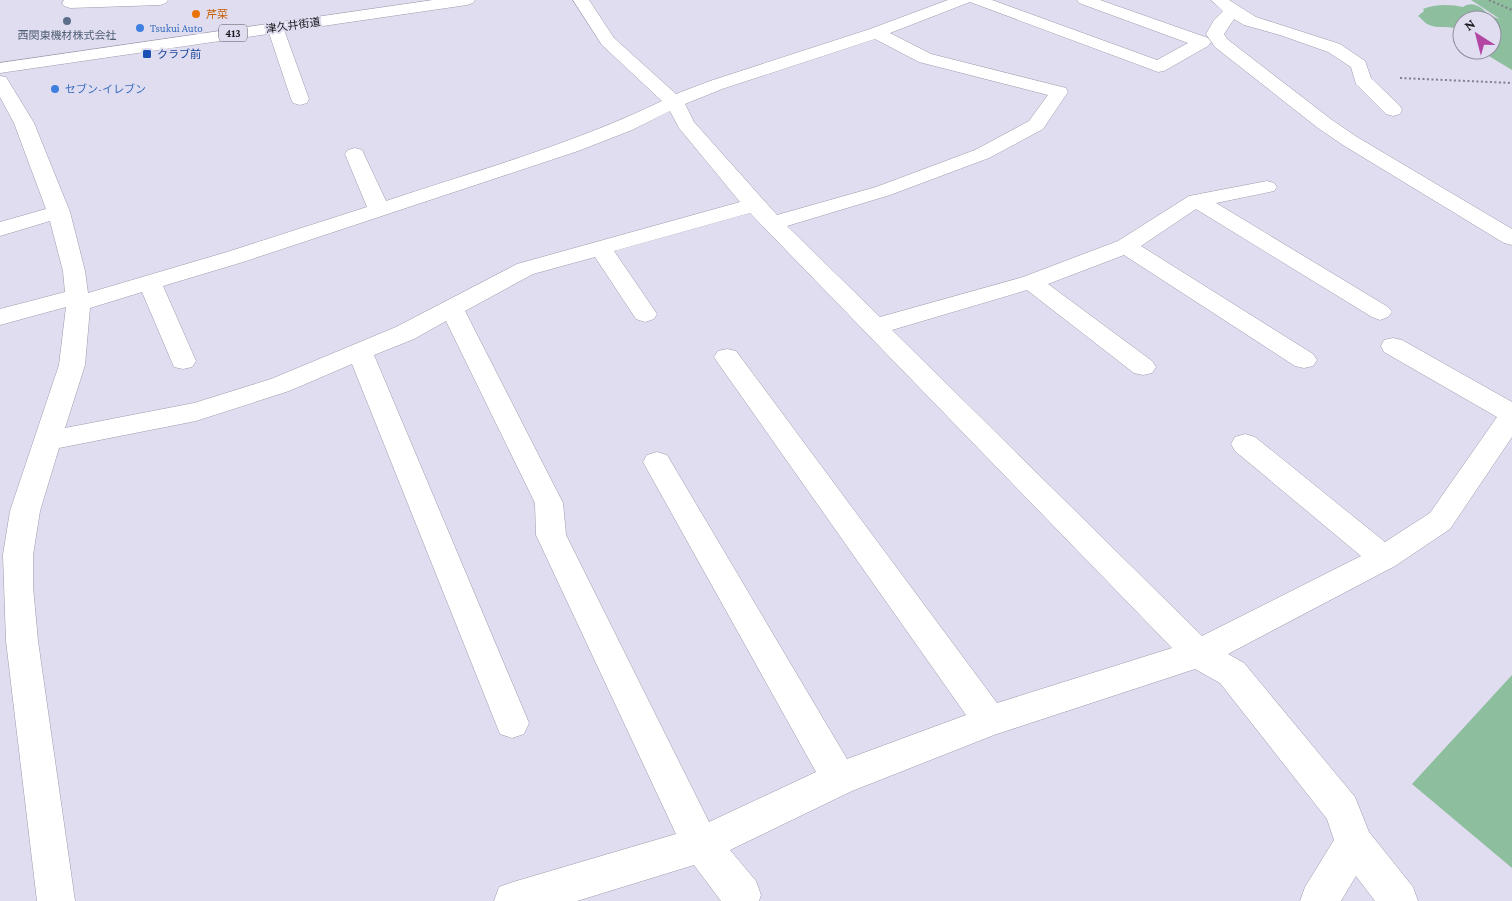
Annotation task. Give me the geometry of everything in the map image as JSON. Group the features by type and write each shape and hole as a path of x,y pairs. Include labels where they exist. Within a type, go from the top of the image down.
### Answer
{"main road":[{"path":"73,0 70,3 160,0"},
{"name":"津久井街道","path":"0,68 467,0"},
{"path":"581,0 608,41 674,102 686,124 754,205 774,223 874,327 1198,654 1232,673 1342,809 1354,844 1399,901"},
{"path":"0,317 150,283 571,146 625,126 674,102 744,76 876,33 934,4 963,0"},
{"path":"977,0 1158,67 1202,42 1084,0"},
{"path":"1393,110 1362,80 1359,65 1334,48 1286,31 1261,25 1225,6 1215,34 1221,43 1350,141 1512,238"},
{"path":"275,27 300,99"},
{"path":"774,223 883,191 982,154 1036,125 1059,92 925,58 876,33"},
{"path":"0,81 24,123 59,212 70,251 78,300 76,340 72,365 33,482 20,533 9,590 22,641 56,901"},
{"path":"355,154 378,208"},
{"path":"874,327 1031,282 1126,246 1196,200 1267,187"},
{"path":"1196,200 1380,312"},
{"path":"47,441 196,412 280,385 405,333 525,269 754,205"},
{"path":"0,229 59,212"},
{"path":"1126,246 1304,360"},
{"path":"601,248 645,314"},
{"path":"1031,282 1143,367"},
{"path":"150,283 183,361"},
{"path":"451,307 549,503 551,534 701,845 742,895 740,901"},
{"path":"513,901 701,845 839,779 990,721 1198,654 1384,558 1440,521 1512,415 1392,346"},
{"path":"360,352 512,723"},
{"path":"727,357 990,721"},
{"path":"1244,444 1384,558"},
{"path":"657,462 839,779"},
{"path":"1319,901 1354,844"}],"path":[{"path":"1489,0 1512,10"},
{"path":"1394,79 1512,83"}],"green space":[{"path":"1471,0 1512,0 1512,70 1496,60 1502,60 1502,10 1486,10"},
{"path":"1474,4 1483,9 1452,10 1452,28 1431,26 1418,16 1424,11 1423,9 1437,5 1463,7"},
{"path":"1512,675 1512,868 1412,784"}],"place":[{"name":"芹菜","path":"196,14"},
{"name":"西関東機材株式会社","path":"67,21"},
{"name":"Tsukui Auto","path":"140,28"},
{"name":"クラブ前","path":"147,54"},
{"name":"セブン-イレブン","path":"55,89"}]}
